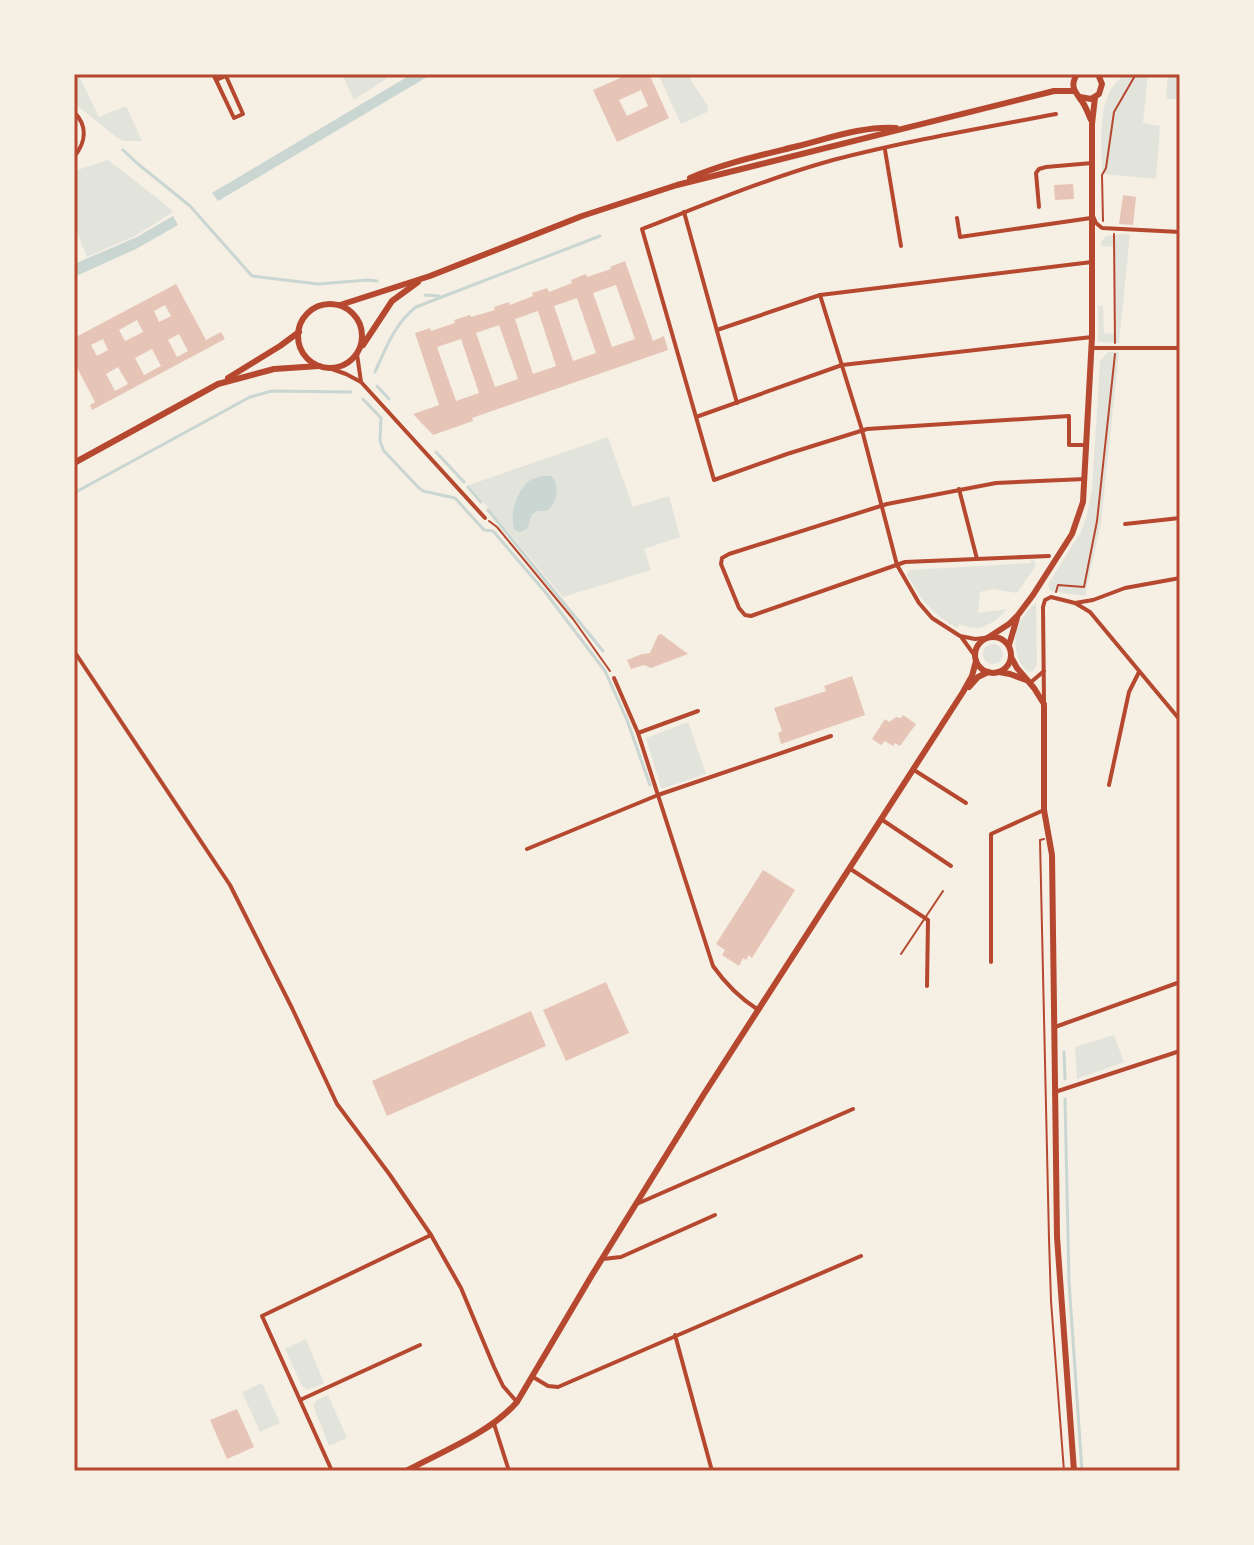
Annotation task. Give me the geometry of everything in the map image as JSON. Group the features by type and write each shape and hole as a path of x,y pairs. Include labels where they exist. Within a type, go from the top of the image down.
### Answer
{"main road":[{"path":"1074,1471 1057,1237 1052,855 1044,810 1044,704 1017,668 1009,645 1018,615 1072,534 1082,507 1092,337 1092,124 1095,97 1101,90 1102,82 1098,74"},
{"path":"1102,82 1111,74"},
{"path":"319,366 303,353 299,341 303,319 313,309 340,305 430,276 582,216 727,165 834,137 874,128 900,128 1054,91 1075,77 1077,94 1092,124"},
{"path":"1054,91 1077,94 1086,99 1095,97"},
{"path":"218,384 274,369 344,365 358,353 392,301 430,276"},
{"path":"340,305 353,313 360,324 363,335 358,353"},
{"path":"74,463 218,384 299,332"},
{"path":"406,1471 494,1423 517,1402 635,1204 757,1009 963,692 972,676 977,646 1018,615"},
{"path":"986,638 1002,639 1009,645"},
{"path":"999,672 1007,666 1011,657"},
{"path":"975,659 988,672"},
{"path":"963,692 988,672 1010,674 1030,683"}],"street":[{"path":"213,74 234,118 243,114 226,76 216,80"},
{"path":"74,112 83,127 83,143 74,157"},
{"path":"1056,114 820,164 642,229 714,480 862,430 1069,416 1069,445 1087,445"},
{"path":"885,149 901,246"},
{"path":"1039,207 1036,173 1039,169 1092,163"},
{"path":"1091,209 1098,226 1180,232"},
{"path":"684,212 737,403"},
{"path":"957,218 960,237 1091,218"},
{"path":"717,330 820,295 1092,262"},
{"path":"820,295 862,430 897,565 925,611 960,636 975,659"},
{"path":"696,417 842,365 1092,337"},
{"path":"1091,348 1180,348"},
{"path":"358,353 361,382"},
{"path":"329,368 361,382 485,518"},
{"path":"1049,556 905,562 751,616 745,615 739,608 721,564 722,558 729,554 882,505 996,483 1085,479"},
{"path":"959,489 977,559"},
{"path":"1125,524 1180,518"},
{"path":"1075,603 1125,588 1180,578"},
{"path":"1044,704 1044,603 1047,598 1056,597 1090,612 1180,720"},
{"path":"1090,612 1093,600"},
{"path":"960,636 986,638"},
{"path":"74,651 239,901 337,1104 431,1235 461,1288 503,1386 517,1402"},
{"path":"1030,683 1044,671"},
{"path":"1109,785 1129,692 1139,672"},
{"path":"614,678 638,733 713,966 741,998 757,1009"},
{"path":"638,733 698,711"},
{"path":"527,849 658,795 831,736"},
{"path":"913,769 966,803"},
{"path":"991,962 991,834 1044,810"},
{"path":"881,819 951,866"},
{"path":"849,868 928,920 927,986"},
{"path":"1055,1027 1180,982"},
{"path":"1055,1092 1180,1051"},
{"path":"635,1204 853,1109"},
{"path":"602,1259 621,1257 715,1215"},
{"path":"332,1471 262,1316 431,1235"},
{"path":"533,1377 548,1386 558,1387 861,1256"},
{"path":"675,1335 712,1471"},
{"path":"300,1400 420,1345"},
{"path":"494,1423 509,1471"}],"lane":[{"path":"901,954 943,891"}],"path":[{"path":"1103,224 1102,175 1106,168 1112,118 1136,74"},
{"path":"1056,597 1058,585 1084,587 1097,521 1115,348 1114,229"},
{"path":"485,518 497,527 546,586 614,678"}],"shaded area":[{"path":"74,74 78,74 99,117 126,106 142,141 124,141 116,137 74,103"},
{"path":"342,74 393,74 354,100"},
{"path":"412,74 432,74 218,201 212,193"},
{"path":"658,74 690,74 691,81 708,106 707,112 681,124"},
{"path":"1127,74 1148,74 1143,123 1160,126 1156,179 1104,174 1102,169 1101,130 1105,104 1117,82"},
{"path":"1168,74 1180,74 1180,99 1166,99"},
{"path":"108,160 173,212 135,236 87,257 74,225 74,171"},
{"path":"173,216 178,225 136,249 74,277 74,264 137,237"},
{"path":"1130,234 1119,343 1098,342 1098,306 1103,306 1104,334 1114,333 1114,247 1101,246 1101,242 1107,236"},
{"path":"1108,352 1119,352 1101,523 1085,596 1050,591 1048,584 1081,532 1086,518 1092,491 1100,361"},
{"path":"608,437 633,507 669,496 680,537 644,549 651,570 563,597 469,485"},
{"path":"542,476 551,476 554,480 557,489 555,499 547,511 532,514 527,529 519,532 513,524 516,501 527,483"},
{"path":"1031,558 1036,566 1017,593 992,589 980,592 978,613 1007,609 997,619 980,628 960,624 957,628 940,617 922,599 907,574 910,570 1031,563"},
{"path":"1036,603 1037,665 1029,672 1018,659 1016,634 1022,619"},
{"path":"989,644 997,644 1003,654 997,664 989,664 983,658 983,650"},
{"path":"688,722 706,774 661,788 646,738"},
{"path":"1114,1035 1124,1062 1077,1079 1075,1047"},
{"path":"306,1339 324,1383 308,1390 302,1386 285,1349"},
{"path":"262,1383 280,1423 260,1432 242,1392"},
{"path":"328,1395 347,1438 329,1446 313,1405"}],"building":[{"path":"629,74 649,74 669,118 617,142 593,90","holes":["641,90 648,106 627,116 619,100"]},
{"path":"1073,184 1074,199 1055,200 1054,185"},
{"path":"1123,195 1136,197 1133,225 1119,224"},
{"path":"625,261 653,341 664,336 668,350 472,418 473,421 433,435 413,414 439,405 415,333 430,328 431,331 455,323 454,320 495,310 494,307 509,302 510,305 547,288 549,292 572,283 571,280","holes":["616,285 635,339 612,347 593,293","577,298 596,353 573,361 554,306","538,311 556,366 533,374 515,319","499,325 518,379 495,387 476,333","461,339 479,393 456,401 437,347"]},
{"path":"176,284 206,340 221,332 225,339 92,410 90,405 95,402 74,362 74,338","holes":["165,305 171,316 159,322 154,311","137,320 143,332 125,341 119,330","179,334 188,351 177,357 168,340","103,339 108,350 97,356 91,345","152,349 161,366 144,375 135,358","118,367 128,384 115,391 106,374"]},
{"path":"661,634 688,654 651,668 644,665 631,669 627,660 650,653"},
{"path":"852,676 865,715 781,744 778,733 782,731 774,708 826,691 824,686"},
{"path":"903,715 916,724 900,746 885,741 881,745 872,739 885,719 889,722"},
{"path":"763,870 795,890 752,958 749,955 746,960 743,958 739,966 722,955 725,950 716,944"},
{"path":"606,982 629,1033 566,1061 543,1010"},
{"path":"531,1011 546,1046 387,1116 372,1081"},
{"path":"237,1409 254,1447 227,1459 210,1420"}],"waterway":[{"path":"123,150 190,206 252,276 318,284 377,281"},
{"path":"375,372 397,328 416,307 600,236"},
{"path":"425,295 439,296"},
{"path":"377,386 389,399"},
{"path":"74,493 250,397 272,391 351,392"},
{"path":"363,399 381,418 380,441 384,451 423,491 455,498 484,530 493,531 546,593 605,671 627,720 650,785"},
{"path":"436,452 464,482"},
{"path":"468,487 481,502"},
{"path":"488,510 603,651"},
{"path":"1064,1052 1065,1079"},
{"path":"1065,1099 1069,1282 1082,1471"}]}
